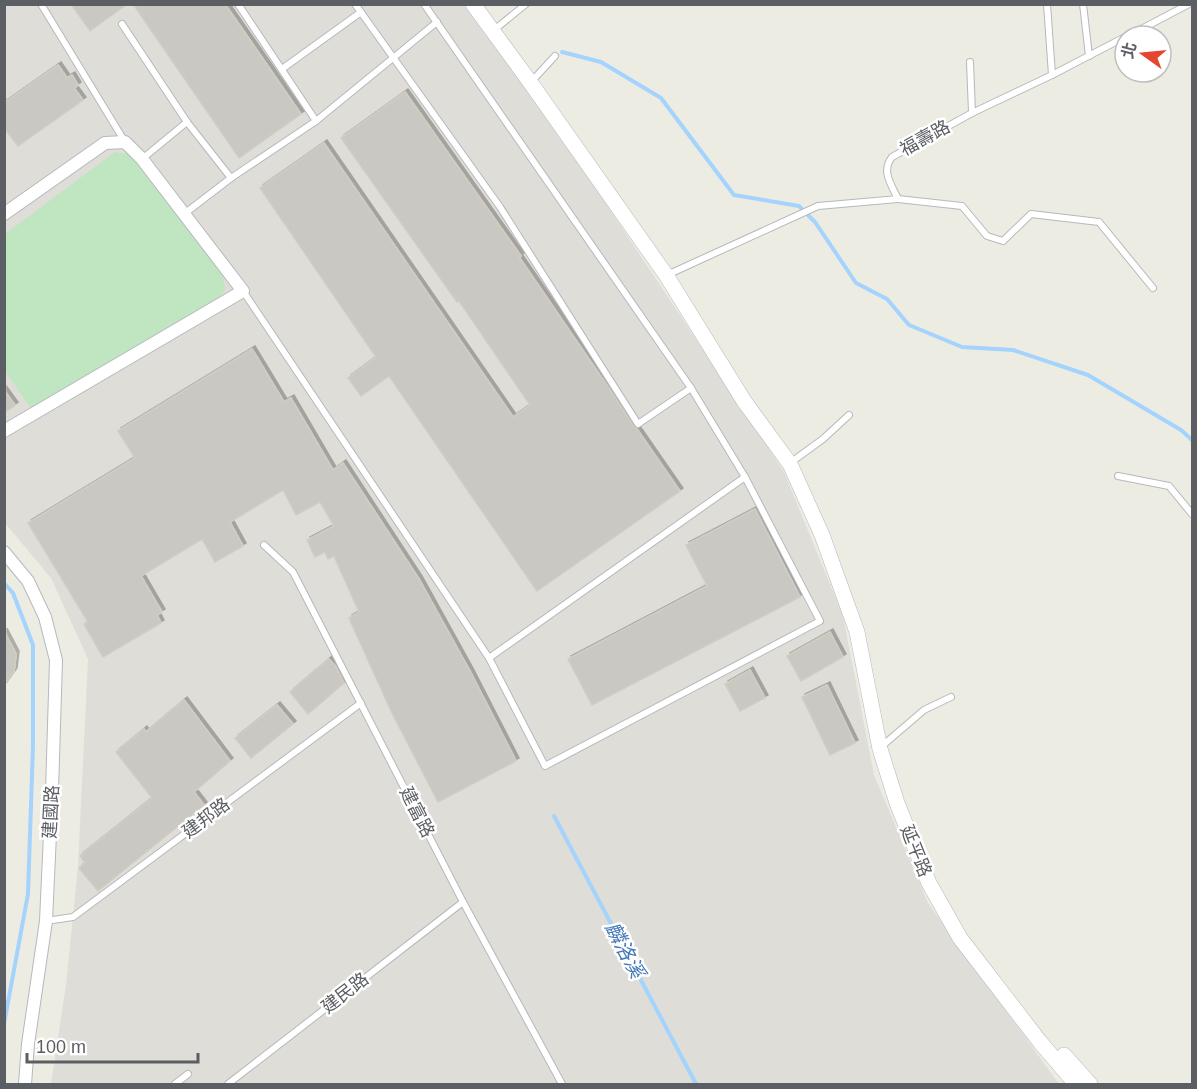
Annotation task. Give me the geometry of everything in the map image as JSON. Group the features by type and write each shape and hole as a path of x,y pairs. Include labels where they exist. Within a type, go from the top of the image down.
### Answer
{"street":[{"path":"473,4 666,275 744,401 790,464"},
{"path":"4,214 105,143 125,142 142,159 243,291 4,431"},
{"name":"延平路","path":"790,464 822,535 857,632 879,749 897,803 929,883 960,938 1040,1042 1076,1084"},
{"name":"建國路","path":"4,552 28,581 45,617 56,660 46,921 28,1044 25,1084"},
{"name":"延平路","path":"1040,1042 1060,1050 1090,1084"}],"lane":[{"path":"41,4 125,142"},
{"path":"238,4 316,121"},
{"path":"355,4 500,207 638,424 691,388"},
{"path":"243,291 489,658 545,766 820,621 745,477 691,388 424,4"},
{"path":"493,31 526,4"},
{"path":"1047,4 1052,75"},
{"path":"1083,4 1089,56"},
{"name":"福壽路","path":"1151,24 1189,4"},
{"path":"282,69 361,12"},
{"path":"183,214 231,178 316,121 437,22"},
{"path":"122,24 187,122 231,178"},
{"name":"福壽路","path":"898,199 886,171 887,163 892,157 972,113 1113,44"},
{"path":"530,82 555,56"},
{"path":"970,62 972,113"},
{"path":"142,159 187,122"},
{"path":"666,275 818,206 898,199 963,206 987,236 1004,241 1031,214 1099,222 1153,288"},
{"path":"790,464 849,415"},
{"path":"1118,476 1169,486 1192,514"},
{"path":"489,658 745,477"},
{"name":"建富路","path":"264,545 293,572 463,902 562,1084"},
{"path":"879,749 924,710 951,697"},
{"name":"建邦路","path":"46,921 73,917 361,703"},
{"name":"建民路","path":"228,1084 463,902"},
{"path":"175,1084 188,1074"}],"shaded area":[{"path":"4,5 464,5 569,148 784,472 843,616 874,775 928,903 1059,1084 51,1084 66,985 78,866 88,659 51,578 5,523"}],"green space":[{"path":"115,152 130,154 137,161 223,274 225,290 220,297 32,410 5,371 5,234"}],"building":[{"path":"71,4 127,4 90,31"},
{"path":"133,4 225,4 301,114 239,158"},
{"path":"58,65 67,78 72,75 78,85 74,88 83,100 18,146 4,128 4,103"},
{"path":"405,92 521,256 519,257 680,491 537,591 389,376 361,396 348,378 376,357 260,188 324,143 513,417 530,405 459,301 457,302 341,138"},
{"path":"252,349 284,402 291,398 333,470 343,463 419,579 516,761 438,802 391,711 349,618 359,612 334,556 328,559 325,552 315,557 307,540 334,526 320,502 296,515 283,490 230,522 243,546 215,562 202,539 141,576 162,612 157,615 161,623 103,657 84,624 88,622 28,523 135,458 118,431"},
{"path":"4,390 15,405 4,413"},
{"path":"755,509 800,597 592,705 568,659 707,586 686,545"},
{"path":"4,631 16,654 14,671 4,685"},
{"path":"830,632 843,657 801,681 787,656"},
{"path":"329,659 344,683 308,714 290,692"},
{"path":"750,670 765,698 740,711 725,684"},
{"path":"827,685 855,743 830,755 802,697"},
{"path":"184,700 230,761 194,792 204,805 98,891 79,868 85,863 80,856 152,798 116,752 144,729 146,732"},
{"path":"277,705 293,724 251,758 235,738"}],"waterway":[{"path":"562,52 601,62 661,98 734,195 799,206 815,222 856,283 887,299 909,325 962,347 1013,350 1088,375 1181,430 1192,440"},
{"path":"4,583 13,593 33,645 33,745 28,894 4,1024"},
{"name":"麟洛溪","path":"554,816 696,1084"}]}
